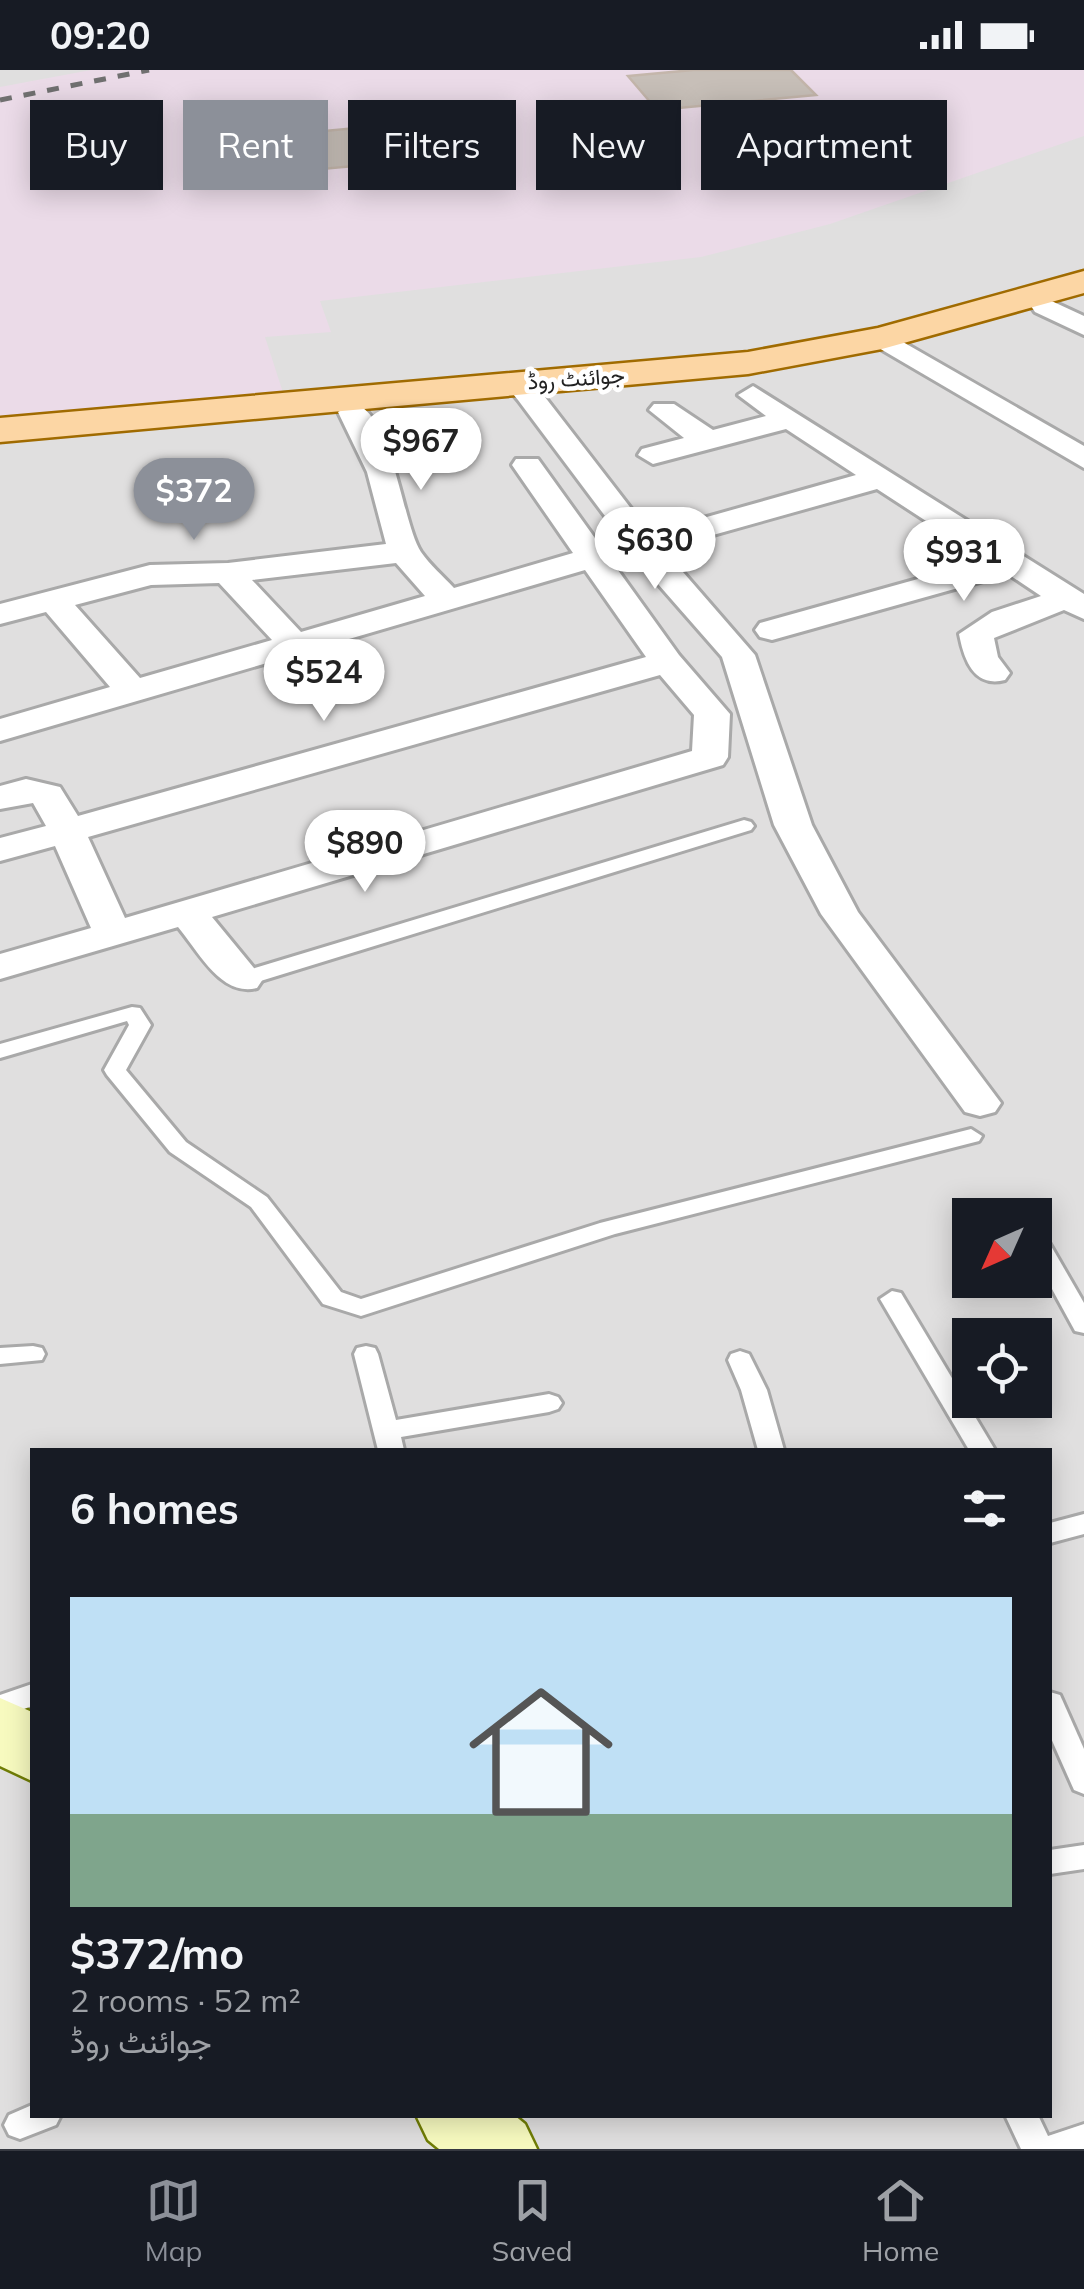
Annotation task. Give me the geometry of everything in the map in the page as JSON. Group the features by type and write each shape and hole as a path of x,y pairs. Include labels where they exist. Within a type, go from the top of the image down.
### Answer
{"main road":[{"name":"جوائنٹ روڈ","path":"0,430 708,367 890,343 1084,282"},
{"name":"جوائنٹ روڈ","path":"0,444 759,375 1084,296"},
{"path":"0,1725 30,1751"},
{"path":"460,2118 497,2149"}],"street":[{"path":"1045,306 1084,327"},
{"path":"890,343 1084,459"},
{"path":"528,394 642,545 738,655 792,825 832,899 976,1120"},
{"path":"753,395 1076,604"},
{"path":"664,410 708,440"},
{"path":"353,412 382,472 404,552 447,600"},
{"path":"654,455 790,419"},
{"path":"0,967 710,757 712,714 667,662 526,466"},
{"path":"642,545 881,478"},
{"path":"0,614 150,575 228,574 404,552"},
{"path":"5,722 133,692 592,558"},
{"path":"772,630 1012,563"},
{"path":"228,574 295,645"},
{"path":"53,600 133,692"},
{"path":"993,672 981,658 976,634 1004,619 1076,604"},
{"path":"0,850 667,662"},
{"path":"0,798 26,790 48,795 69,829 89,886 114,934"},
{"path":"187,912 243,979"}],"lane":[{"path":"243,979 744,826"},
{"path":"0,1051 132,1013 140,1026 115,1070 178,1147 259,1202 332,1298 360,1308 608,1228 976,1120"},
{"path":"1052,1267 1084,1325"},
{"path":"892,1299 981,1448"},
{"path":"0,1356 33,1354"},
{"path":"366,1354 388,1440 548,1403"},
{"path":"740,1360 754,1390 770,1448"},
{"path":"1052,1532 1084,1524"},
{"path":"0,1706 30,1696"},
{"path":"1052,1708 1084,1782"},
{"path":"1052,1862 1084,1857"},
{"path":"1022,2118 1038,2149"},
{"path":"1054,2149 1084,2139"}],"shaded area":[{"path":"0,70 1084,70 1084,2149 0,2149"},
{"path":"91,70 1084,70 1084,136 947,183 947,100 701,100 701,190 928,190 830,224 701,257 320,301 331,332 265,337 289,411 0,438 0,87"}],"building":[{"path":"693,70 791,70 816,95 701,100 701,106 681,108 681,100 648,100 628,76"},
{"path":"348,129 348,167 328,168 328,131"}],"railway":[{"path":"0,100 149,70"}]}
